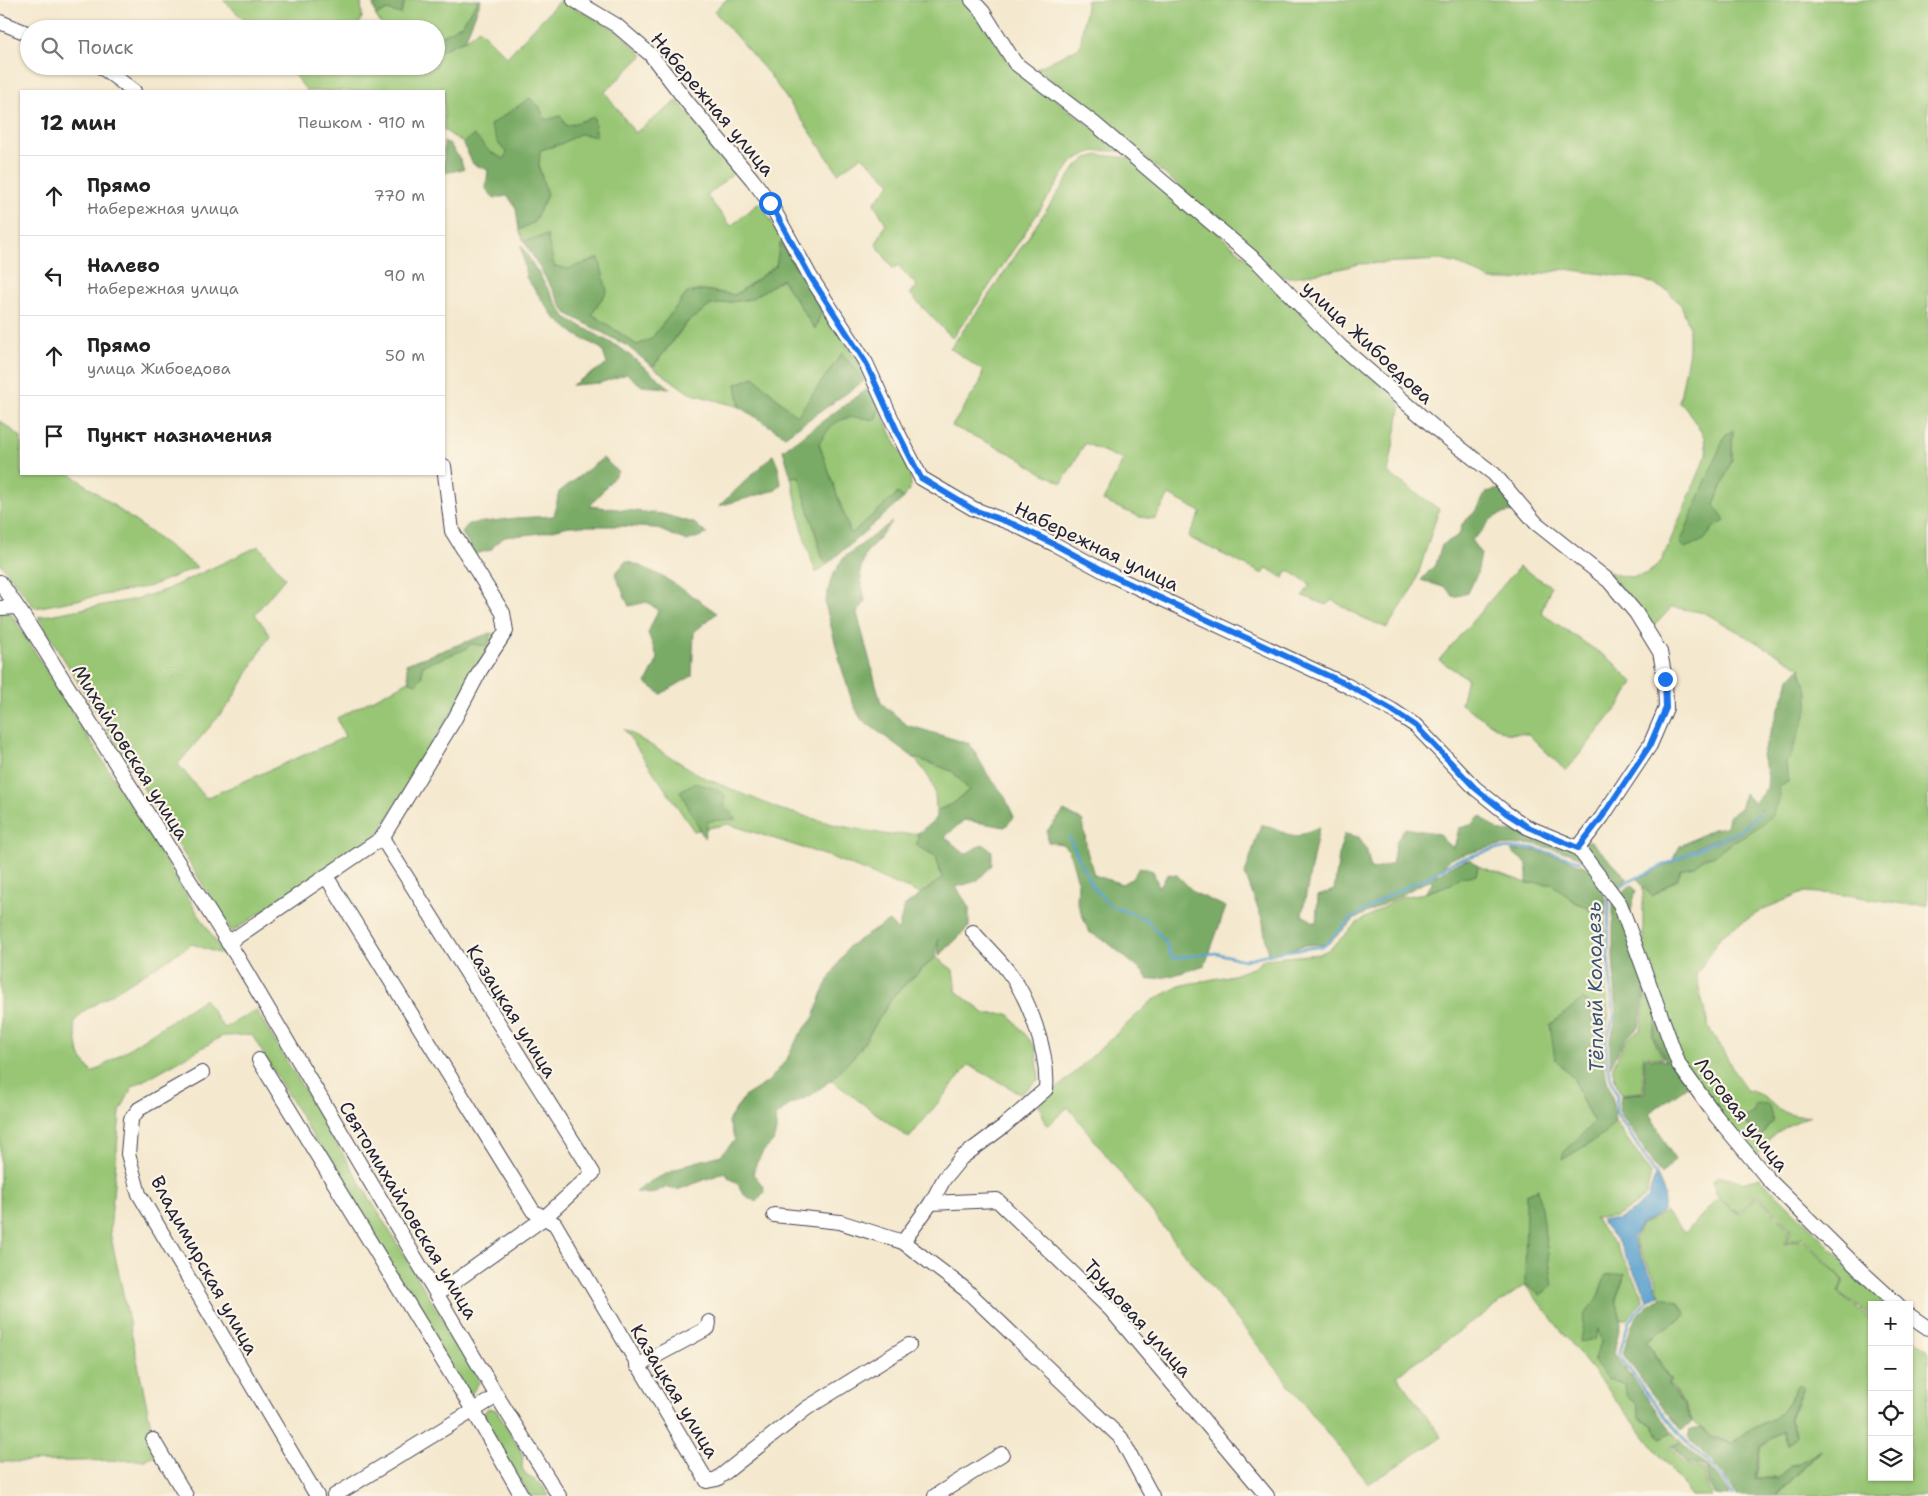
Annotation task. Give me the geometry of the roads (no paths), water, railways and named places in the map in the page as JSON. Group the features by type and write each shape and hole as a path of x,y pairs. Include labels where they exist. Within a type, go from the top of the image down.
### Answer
{"street":[{"name":"Набережная улица","path":"574,0 616,25 651,55 770,203 810,276 866,363 921,478 974,510 1013,524 1115,577 1346,684 1392,710 1416,726 1475,788 1506,813 1528,827 1581,852"},
{"name":"улица Жибоедова","path":"972,0 1015,63 1095,124 1260,264 1340,346 1442,434 1494,474 1536,523 1609,581 1636,612 1660,652 1665,679 1666,708 1650,745 1581,852"},
{"path":"0,22 20,30"},
{"path":"112,75 133,90"},
{"path":"228,943 382,838 454,720 481,669 506,631 503,613 452,531 445,474"},
{"name":"Михайловская улица","path":"0,582 228,943"},
{"path":"0,608 17,607"},
{"name":"Казацкая улица","path":"382,838 593,1173 544,1218 437,1294"},
{"name":"Логовая улица","path":"1581,852 1620,904 1679,1065 1716,1116 1769,1180 1894,1301"},
{"name":"Казацкая улица","path":"326,876 533,1212 555,1224 707,1481 717,1479 807,1408 909,1345"},
{"path":"903,1242 931,1204 944,1178 961,1158 1004,1126 1046,1089 1047,1078 1041,1042 1030,1011 1008,971 973,932"},
{"name":"Святомихайловская улица","path":"228,943 497,1396 559,1496"},
{"path":"259,1060 473,1410 522,1496"},
{"name":"Владимирская улица","path":"202,1072 139,1109 131,1120 128,1154 139,1194 317,1496"},
{"name":"Трудовая улица","path":"931,1204 997,1200 1111,1310 1267,1496"},
{"path":"774,1215 840,1222 903,1242 965,1289 1121,1438 1152,1496"},
{"path":"1913,1318 1928,1328"},
{"path":"638,1366 708,1328 709,1322"},
{"path":"334,1496 497,1396"},
{"path":"153,1440 186,1496"},
{"path":"934,1496 1002,1454"}],"water":[{"path":"1656,1173 1665,1195 1662,1212 1640,1225 1632,1239 1654,1281 1659,1296 1647,1301 1644,1290 1618,1242 1600,1220 1617,1220 1634,1211 1648,1197"}],"waterway":[{"path":"1616,893 1624,884 1740,831 1760,813"},
{"name":"Тёплый Колодезь","path":"1069,837 1091,884 1109,905 1146,919 1166,943 1172,958 1216,953 1244,960 1273,953 1324,946 1352,918 1395,892 1430,876 1455,861 1495,849 1533,848 1580,861"},
{"name":"Тёплый Колодезь","path":"1609,898 1608,956 1614,1016 1606,1041 1607,1066 1617,1097 1616,1112 1656,1175"},
{"name":"Тёплый Колодезь","path":"1648,1300 1629,1321 1619,1355 1681,1436 1720,1475 1733,1496"}]}
